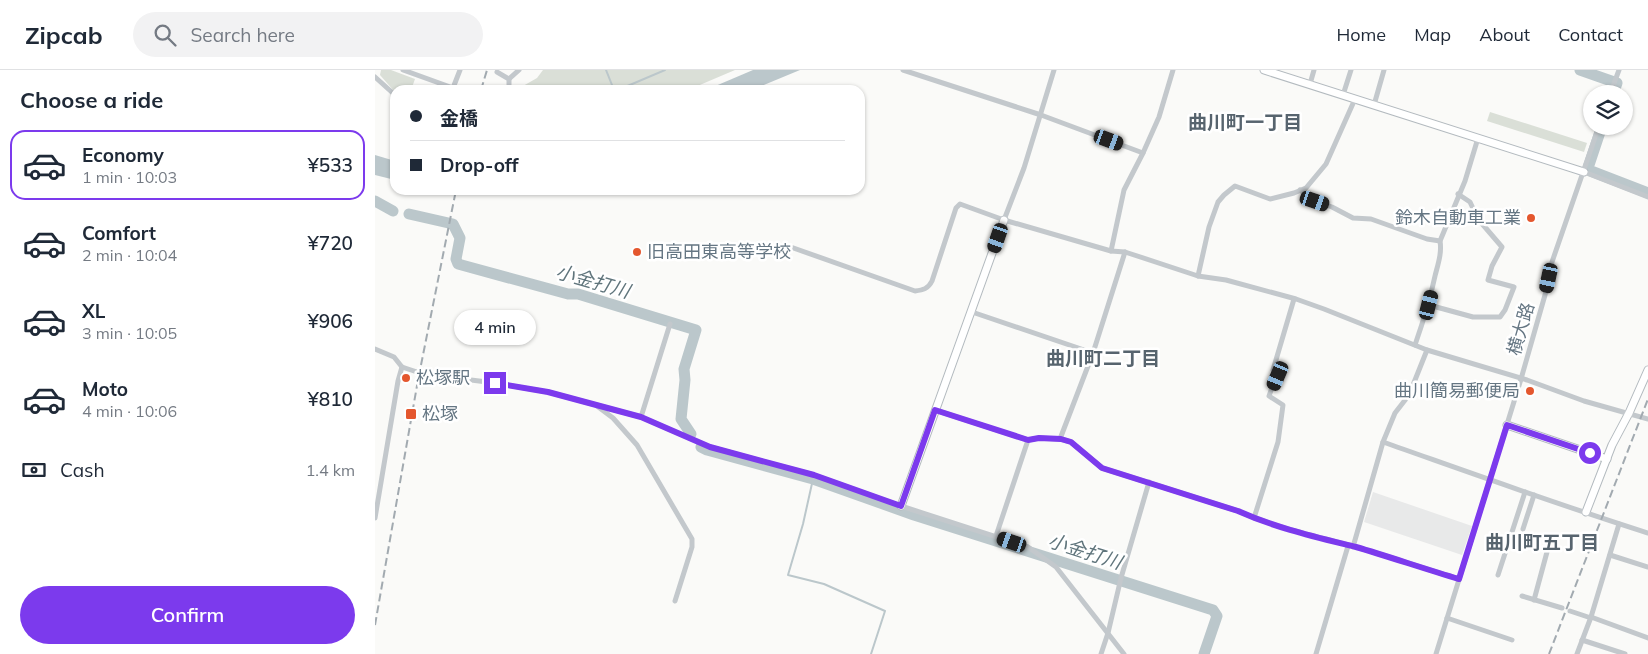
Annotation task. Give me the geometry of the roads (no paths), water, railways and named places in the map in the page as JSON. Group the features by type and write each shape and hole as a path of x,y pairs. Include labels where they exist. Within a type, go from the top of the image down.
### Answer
{"street":[{"path":"377,70 375,76 390,90"},
{"path":"406,70 442,85"},
{"path":"454,85 460,70"},
{"path":"509,85 509,79 519,70"},
{"path":"903,70 1041,115 1143,153"},
{"path":"901,506 1024,168 1054,70"},
{"path":"1111,251 1124,190 1159,117 1173,70"},
{"path":"1266,70 1583,172 1648,197"},
{"path":"1310,84 1315,70"},
{"path":"1343,95 1351,70"},
{"path":"1374,105 1385,70"},
{"path":"1613,85 1619,70"},
{"path":"497,72 509,79"},
{"path":"1198,276 1209,227 1217,202 1235,186 1270,199 1306,188 1326,164 1355,99"},
{"name":"横大路","path":"1436,654 1521,380 1545,295 1552,262 1596,135"},
{"path":"1415,345 1429,305 1441,249 1440,241 1465,181 1478,138"},
{"path":"1301,190 1315,201 1353,218 1371,219 1427,239 1440,241"},
{"path":"1429,305 1473,317 1500,317 1505,310 1514,287 1488,280 1492,266 1502,247 1477,219 1470,202 1459,194"},
{"path":"785,245 915,291 924,290 932,281 956,208 960,204 1004,220 1111,251 1125,252 1198,276 1227,280 1294,299 1325,309 1427,350 1584,401 1648,419"},
{"path":"1061,439 1093,353 1125,252"},
{"path":"1254,518 1279,442 1283,405 1269,396 1278,376 1279,371 1273,370 1294,299"},
{"path":"972,312 1093,353"},
{"path":"641,417 670,324"},
{"path":"375,349 394,357 402,367 423,374 548,392 641,417 710,447 814,475 901,506 1028,547 1056,567 1124,654"},
{"path":"1316,654 1383,442 1395,413 1409,395 1427,350"},
{"path":"375,518 402,367"},
{"path":"1586,512 1616,435 1629,414 1648,370"},
{"path":"595,404 613,418 637,445 693,539 675,601"},
{"path":"935,410 1028,440 1039,438 1061,439 1071,442 1102,468 1305,534 1459,579"},
{"path":"1507,425 1607,459"},
{"path":"996,536 1028,440"},
{"path":"1383,442 1490,481 1648,534"},
{"path":"1101,654 1149,482"},
{"path":"1498,575 1525,492"},
{"path":"1523,529 1534,495"},
{"path":"1577,654 1591,617 1619,524"},
{"path":"1534,600 1547,552"},
{"path":"1610,555 1648,567"},
{"path":"1521,596 1562,608"},
{"path":"1570,611 1648,638"},
{"path":"1447,618 1512,640"},
{"path":"1583,640 1625,654"}],"waterway":[{"path":"606,70 612,85"},
{"path":"630,85 665,70"},
{"path":"1580,70 1617,83 1616,85"},
{"path":"1599,135 1588,168 1591,171 1648,193"},
{"name":"小金打川","path":"375,201 393,211"},
{"name":"小金打川","path":"409,214 453,224 460,238 456,259 458,264 568,294 578,294 696,330 684,369 685,380 681,419 691,434"},
{"name":"小金打川","path":"701,447 813,479 914,515 1213,610 1217,616 1204,654"},
{"path":"813,479 803,524 788,575 824,584 885,611 871,654"}],"railway":[{"path":"482,85 487,70"},
{"path":"375,625 418,380 455,195"},
{"path":"1549,654 1648,399"}],"place":[{"name":"鈴木自動車工業","path":"1531,218"},
{"name":"旧高田東高等学校","path":"637,252"},
{"name":"松塚駅","path":"406,378"},
{"name":"曲川簡易郵便局","path":"1530,391"},
{"name":"松塚","path":"411,414"}],"district":[{"name":"曲川町一丁目","path":"1245,122"},
{"name":"曲川町二丁目","path":"1103,358"},
{"name":"曲川町五丁目","path":"1542,542"}]}
